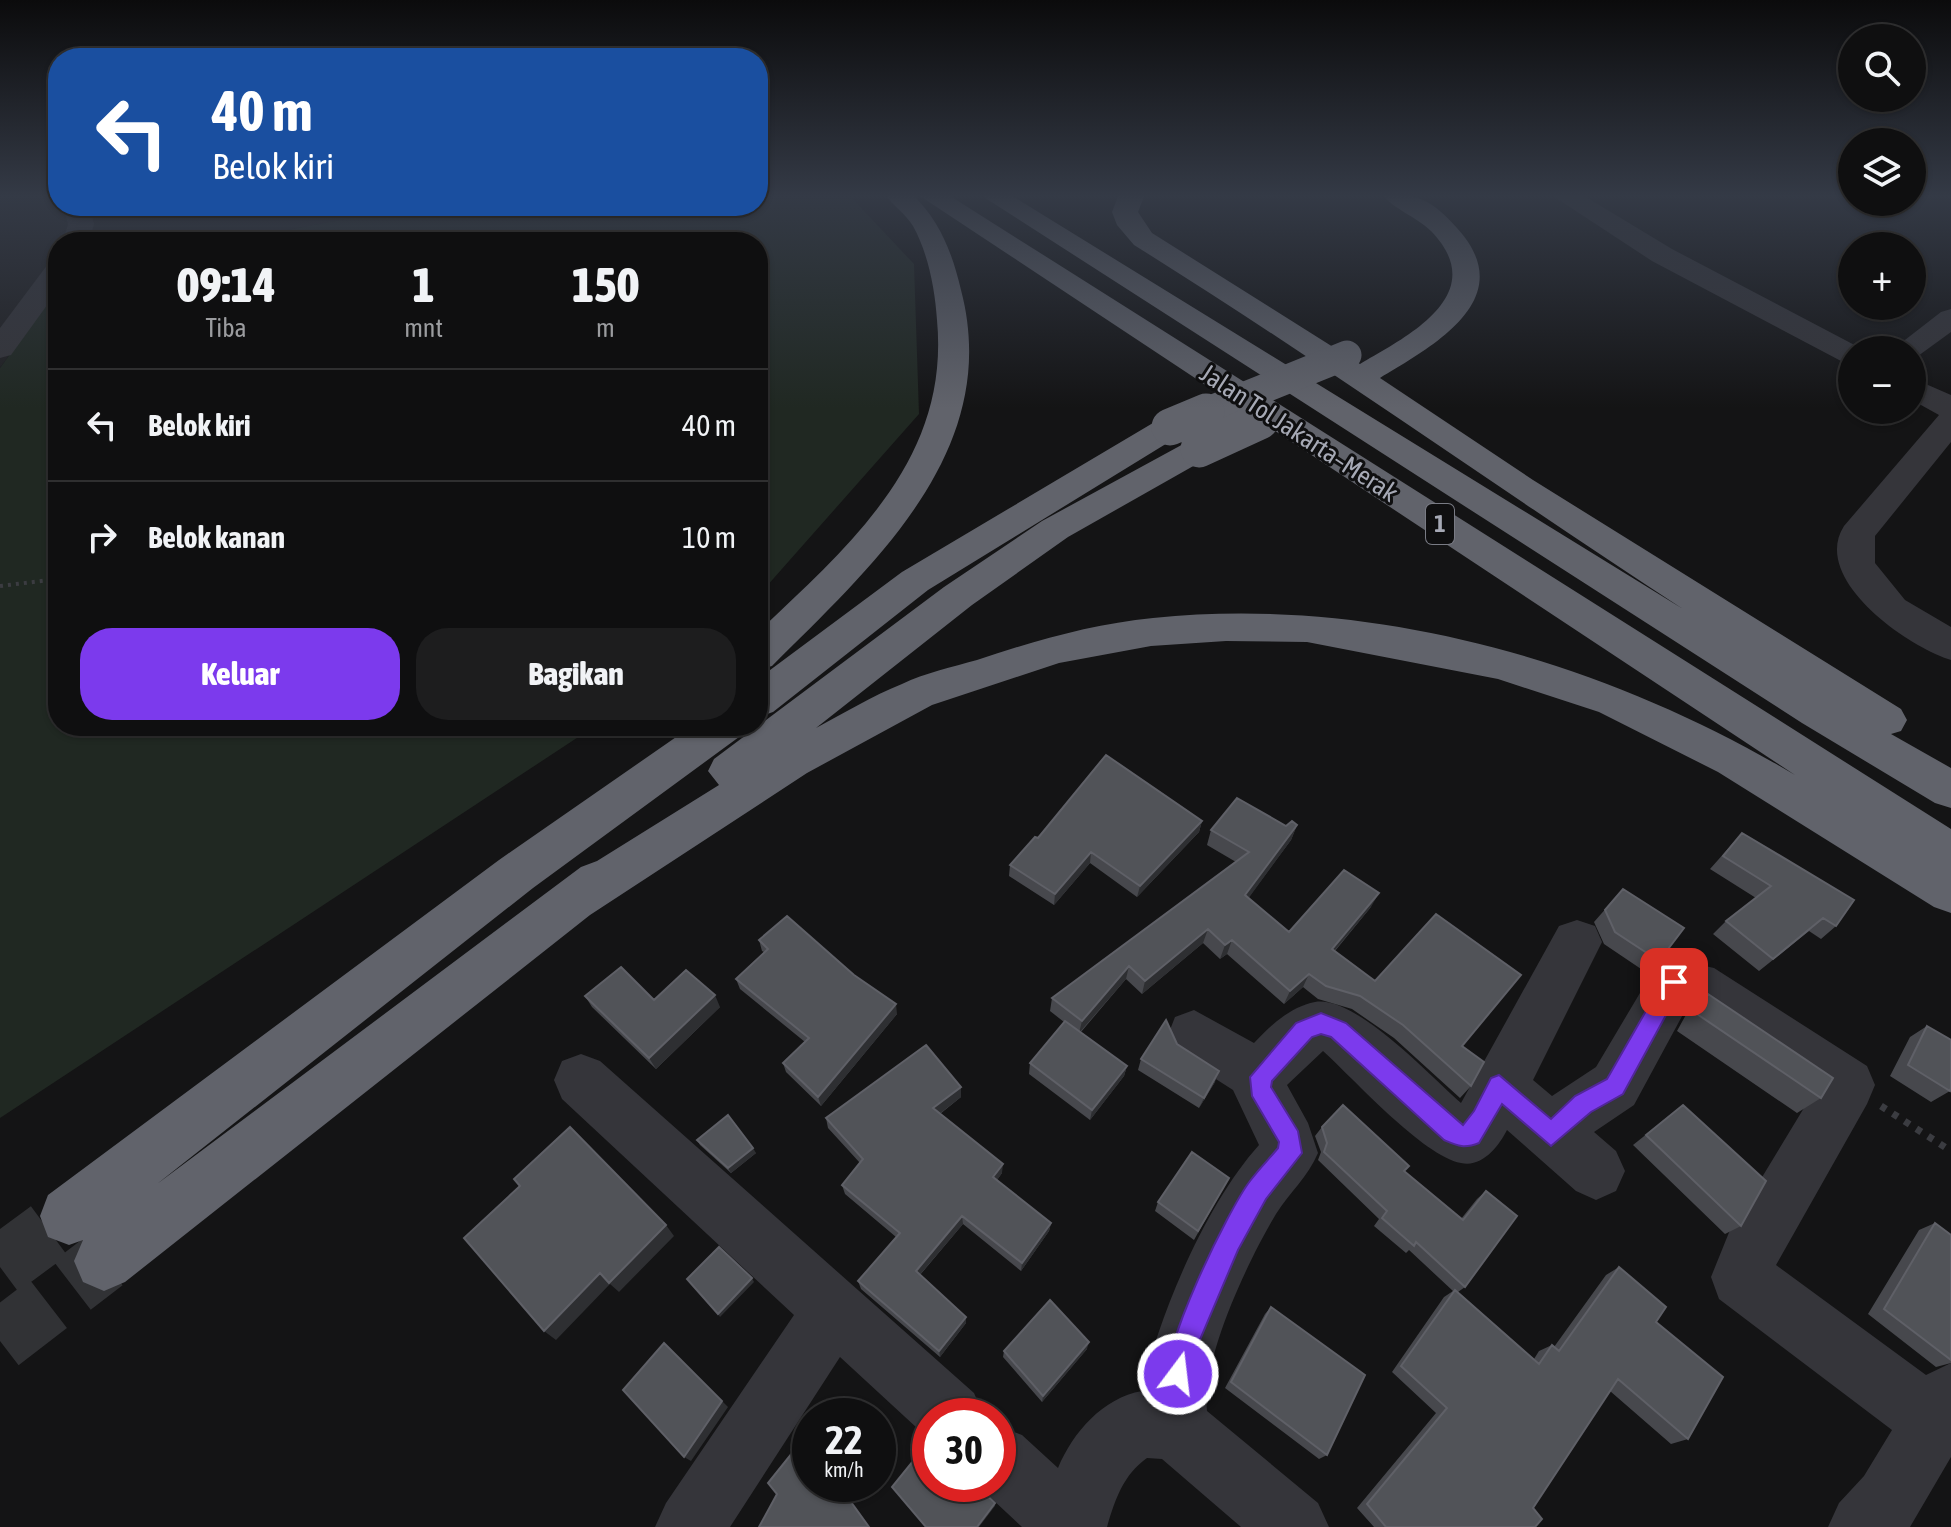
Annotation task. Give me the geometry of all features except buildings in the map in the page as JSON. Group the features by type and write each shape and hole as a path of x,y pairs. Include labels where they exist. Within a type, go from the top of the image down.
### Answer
{"highway":[{"path":"768,646 864,550 926,468 956,388 957,333 940,265"},
{"name":"Jalan Tol Jakarta–Merak","path":"1040,265 1951,853"},
{"name":"Jalan Tol Jakarta–Merak","path":"1105,265 1817,712 1951,790"},
{"path":"1186,265 1279,323 1521,488 1771,644 1951,764"},
{"path":"1358,364 1440,292 1444,265"},
{"path":"768,693 915,581 1184,438 1425,337 1461,299 1467,271 1465,265"},
{"path":"104,1261 577,899 763,743 958,596 1184,438"},
{"path":"577,899 791,761 917,694 1056,649 1151,632 1226,627 1307,628 1388,641 1502,665 1614,701 1734,760 1951,892"},
{"path":"516,874 674,736"},
{"path":"69,1216 516,874 710,736"}],"street":[{"path":"1681,265 1838,348"},
{"path":"0,349 48,284"},
{"path":"1926,336 1951,318"},
{"path":"1926,395 1951,408"},
{"path":"1951,421 1857,534 1856,563 1872,589 1891,609 1951,646"},
{"path":"1176,1428 1173,1399 1183,1348 1230,1241 1257,1191 1290,1153 1290,1140 1260,1089 1261,1077 1304,1030 1321,1024 1338,1030 1452,1132 1470,1135 1483,1119 1577,942"},
{"path":"1551,1134 1583,1104 1615,1086 1674,982 1696,984 1848,1085 1751,1251 1741,1277 1943,1408 1888,1500 1863,1527"},
{"path":"1194,1035 1261,1077"},
{"path":"581,1080 931,1398"},
{"path":"1499,1086 1596,1171"},
{"path":"690,1527 834,1310"},
{"path":"1016,1476 1072,1527 1090,1472 1114,1441 1139,1424 1176,1428 1294,1527"}],"path":[{"path":"0,586 48,580"},
{"path":"1848,1085 1951,1151"}],"shaded area":[{"path":"0,265 48,265 48,302 0,368"},
{"path":"768,265 914,265 919,414 768,585"},
{"path":"48,302 48,736 580,736 0,1118 0,368"}],"tunnel":[{"path":"0,1267 69,1216"},
{"path":"0,1341 104,1261"}],"route":[{"path":"1178,1374 1183,1348 1230,1241 1257,1191 1290,1153 1290,1140 1260,1089 1261,1077 1304,1030 1321,1024 1338,1030 1452,1132 1470,1135 1483,1119 1499,1086 1551,1134 1583,1104 1615,1086 1674,982"}]}
